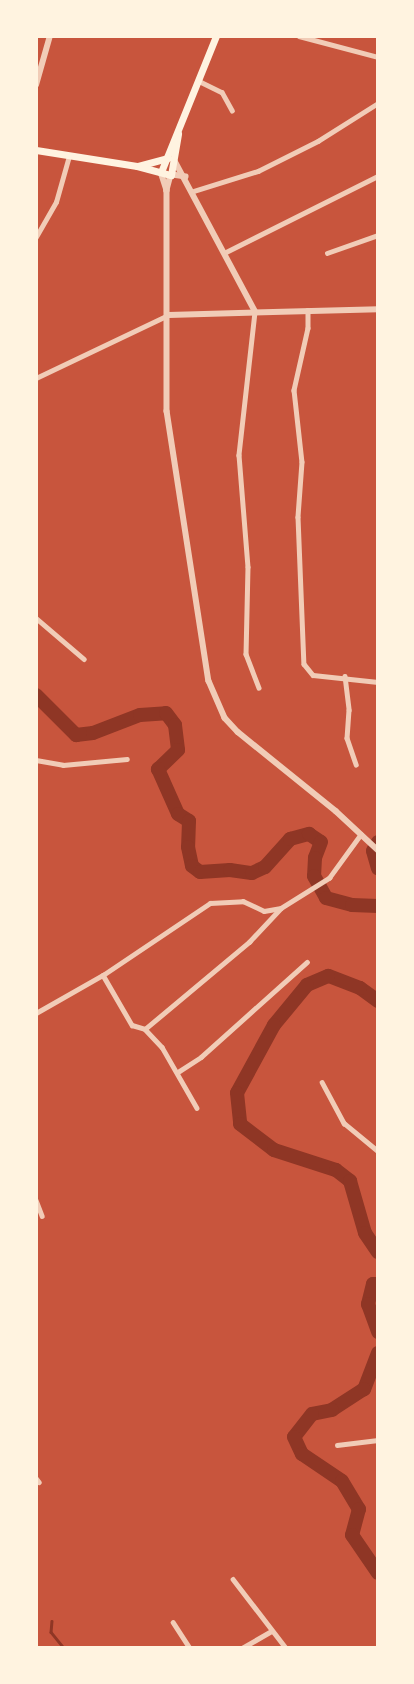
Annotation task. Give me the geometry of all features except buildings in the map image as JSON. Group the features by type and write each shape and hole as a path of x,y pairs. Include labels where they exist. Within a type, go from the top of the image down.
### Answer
{"main road":[{"path":"160,172 165,157 178,134 216,36"},
{"path":"36,150 137,166 171,175 175,161 178,134"},
{"path":"137,166 165,157 175,161"}],"street":[{"path":"36,85 38,71 50,36"},
{"path":"299,36 378,57"},
{"path":"317,41 322,36"},
{"path":"199,81 222,92 232,110"},
{"path":"194,191 258,171 318,141 378,103"},
{"path":"36,237 56,202 69,156"},
{"path":"175,161 194,191 255,311 239,455 248,567 246,654 259,688"},
{"path":"160,172 166,190 169,315 168,411 208,681 225,718 238,732 378,850"},
{"path":"166,190 171,175 186,178"},
{"path":"224,253 378,176"},
{"path":"327,253 378,236"},
{"path":"36,378 169,315 255,311 378,309"},
{"path":"308,310 308,328 294,399 302,462 298,517 304,664 313,675 345,676 378,682"},
{"path":"36,618 84,659"},
{"path":"345,676 349,710 348,738 356,764"},
{"path":"36,760 63,765 127,759"},
{"path":"145,1030 250,942 281,908 328,878 362,836"},
{"path":"36,1013 103,975 210,903 243,901 264,911 281,908"},
{"path":"178,1072 201,1057 307,962"},
{"path":"103,975 132,1025 145,1030 162,1048 178,1072 197,1108"},
{"path":"322,1082 344,1123 378,1152"},
{"path":"36,1200 42,1216"},
{"path":"337,1446 378,1440"},
{"path":"233,1579 271,1631 286,1648"},
{"path":"173,1622 190,1648"},
{"path":"242,1648 271,1631"}],"waterway":[{"path":"36,695 76,735 93,733 140,715 166,713 175,725 178,750 158,769 178,814 189,821 188,847 192,866 200,872 230,870 252,873 265,867 290,839 309,834 321,842 315,858 314,876 326,898 352,905 378,906"},
{"path":"378,842 373,851 378,868"},
{"path":"378,1001 360,988 328,976 307,985 274,1025 237,1093 240,1124 274,1150 336,1170 350,1181 365,1233 378,1252"},
{"path":"378,1284 373,1284 368,1304 378,1332"},
{"path":"378,1353 364,1389 332,1410 312,1414 294,1437 302,1454 342,1481 359,1509 352,1535 378,1573"},
{"path":"52,1621 51,1632 64,1648"}]}
